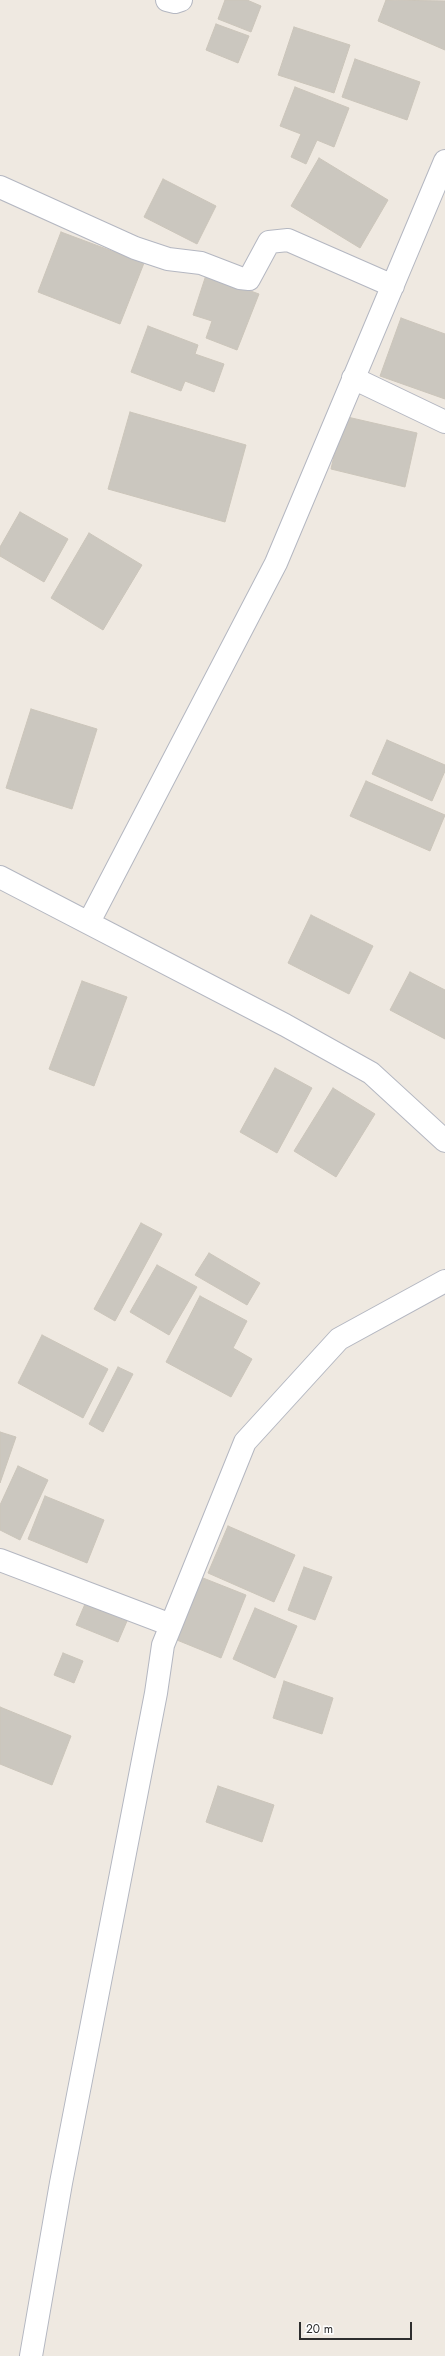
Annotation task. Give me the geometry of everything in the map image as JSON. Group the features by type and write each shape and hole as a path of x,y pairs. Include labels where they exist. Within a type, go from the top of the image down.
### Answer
{"street":[{"path":"166,0 175,2 181,0"},
{"path":"88,922 276,563 445,161"},
{"path":"0,187 135,248 168,259 201,263 240,278 249,279 269,242 288,240 393,286"},
{"path":"353,378 445,422"},
{"path":"0,877 285,1025 371,1073 445,1142"},
{"path":"31,2356 61,2183 156,1693 163,1645 171,1624 245,1442 339,1339 445,1281"},
{"path":"0,1560 171,1624"}],"building":[{"path":"225,0 247,0 261,6 251,32 218,19"},
{"path":"386,0 445,1 445,50 378,21"},
{"path":"216,24 249,36 238,63 206,50"},
{"path":"294,27 350,45 334,93 278,75"},
{"path":"355,59 420,82 407,120 342,97"},
{"path":"295,87 349,108 334,147 317,140 306,164 291,157 301,134 280,126"},
{"path":"319,158 388,200 360,248 291,206"},
{"path":"163,179 216,206 197,244 144,217"},
{"path":"61,232 144,263 120,324 38,292"},
{"path":"206,275 259,294 237,350 206,338 212,321 193,315"},
{"path":"401,318 445,334 445,399 380,376"},
{"path":"148,326 198,345 195,354 224,364 214,392 185,381 181,391 131,372"},
{"path":"130,412 246,445 225,522 108,489"},
{"path":"343,416 417,433 405,487 331,469"},
{"path":"20,512 68,539 44,582 0,556 0,547"},
{"path":"89,533 142,565 103,630 51,598"},
{"path":"31,709 97,729 72,809 6,788"},
{"path":"387,740 445,765 445,771 432,801 372,774"},
{"path":"366,781 445,815 430,851 350,816"},
{"path":"311,915 373,946 349,994 288,963"},
{"path":"410,972 445,990 445,1039 390,1010"},
{"path":"82,981 127,997 94,1086 49,1069"},
{"path":"275,1068 312,1088 277,1153 240,1132"},
{"path":"333,1088 375,1114 336,1177 294,1151"},
{"path":"141,1223 162,1234 115,1321 94,1309"},
{"path":"209,1253 260,1283 247,1305 195,1275"},
{"path":"157,1265 197,1287 169,1335 130,1312"},
{"path":"200,1296 247,1321 233,1348 252,1359 231,1397 166,1362"},
{"path":"42,1335 108,1369 83,1418 18,1383"},
{"path":"118,1367 133,1374 103,1432 89,1424"},
{"path":"0,1432 16,1437 0,1483"},
{"path":"18,1466 48,1480 20,1540 0,1530 0,1505"},
{"path":"45,1496 104,1520 87,1563 28,1539"},
{"path":"228,1526 295,1555 274,1602 208,1573"},
{"path":"304,1567 332,1577 315,1620 288,1610"},
{"path":"198,1576 246,1595 221,1658 172,1638"},
{"path":"85,1604 127,1621 118,1642 76,1625"},
{"path":"255,1608 297,1626 275,1678 233,1659"},
{"path":"63,1653 83,1661 74,1683 54,1675"},
{"path":"284,1681 333,1698 322,1734 273,1718"},
{"path":"0,1707 71,1736 52,1785 0,1764"},
{"path":"218,1786 274,1805 262,1842 206,1822"}]}
